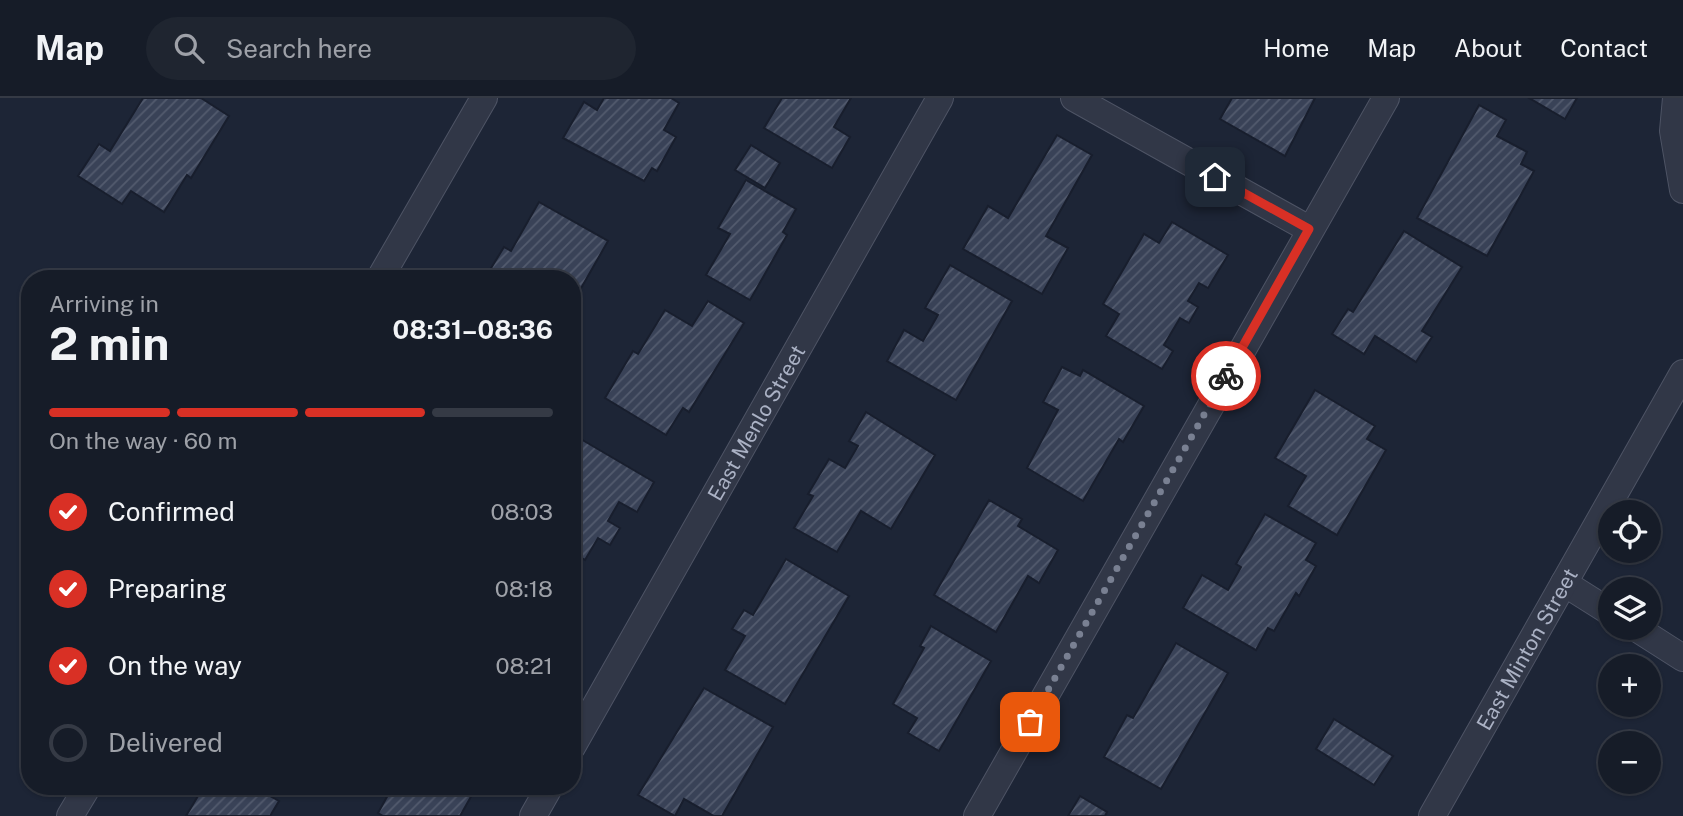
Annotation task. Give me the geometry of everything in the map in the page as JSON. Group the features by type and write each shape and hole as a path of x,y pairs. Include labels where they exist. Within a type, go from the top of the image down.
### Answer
{"street":[{"path":"385,270 484,98"},
{"name":"East Menlo Street","path":"581,731 940,98"},
{"path":"1074,98 1309,229"},
{"path":"977,816 1385,98"},
{"path":"1676,98 1673,131 1683,190"},
{"name":"East Minton Street","path":"1432,816 1683,373"},
{"path":"1564,583 1598,604"},
{"path":"1655,640 1683,658"},
{"path":"70,816 83,795"},
{"path":"533,816 545,795"}],"building":[{"path":"143,98 201,98 229,116 191,178 187,175 164,212 131,191 122,204 78,176 99,144 110,151"},
{"path":"604,98 671,98 679,103 664,130 676,137 657,171 652,168 644,181 563,138 584,102 597,110"},
{"path":"782,98 851,98 834,127 850,137 832,168 764,128"},
{"path":"1232,98 1315,98 1285,156 1220,119"},
{"path":"1529,98 1577,98 1565,119"},
{"path":"1479,105 1506,120 1497,136 1527,152 1521,164 1534,171 1487,256 1417,218"},
{"path":"1057,135 1092,155 1046,236 1068,248 1042,294 963,249 988,206 1008,218"},
{"path":"751,145 780,163 765,188 735,170"},
{"path":"746,180 796,209 783,232 787,235 750,300 706,275 730,234 718,228"},
{"path":"539,202 608,241 581,288 581,270 490,270 504,247 511,251"},
{"path":"1172,222 1228,255 1208,288 1199,283 1188,301 1198,307 1189,323 1180,318 1164,345 1173,351 1162,369 1106,336 1119,314 1103,304 1144,234 1159,243"},
{"path":"1404,231 1462,267 1422,331 1432,337 1416,362 1375,336 1364,354 1332,334 1348,309 1353,312"},
{"path":"950,265 1012,301 956,400 887,361 904,330 923,341 938,315 925,308"},
{"path":"708,301 744,323 689,412 683,408 666,435 605,398 633,351 638,354 665,310 692,326"},
{"path":"1062,367 1080,376 1083,370 1144,406 1123,442 1119,439 1083,501 1027,468 1058,410 1043,402"},
{"path":"1315,390 1375,426 1367,439 1386,450 1337,535 1288,506 1306,476 1275,458"},
{"path":"866,412 935,455 891,529 861,511 837,552 794,528 813,496 808,494 829,459 845,468 858,446 849,441"},
{"path":"581,439 654,482 637,512 619,502 608,521 620,528 610,545 598,538 585,560 581,558"},
{"path":"989,500 1022,519 1018,526 1058,550 1039,583 1028,576 996,632 934,595"},
{"path":"1265,514 1316,543 1306,560 1316,566 1299,596 1296,593 1274,631 1268,628 1256,650 1183,608 1202,575 1228,590 1241,567 1236,564"},
{"path":"786,559 849,596 785,704 725,670 745,636 732,629 744,610 753,615"},
{"path":"931,626 991,661 939,751 908,733 917,718 893,704 924,648 920,646"},
{"path":"1176,643 1228,673 1161,789 1104,757 1127,715 1133,718"},
{"path":"704,688 773,727 722,816 714,816 684,799 675,816 638,795"},
{"path":"1334,719 1393,756 1374,785 1316,749"},
{"path":"199,795 268,795 279,801 270,816 186,816"},
{"path":"388,795 472,795 460,816 383,816 378,813"},
{"path":"1080,796 1107,812 1105,816 1068,816"}],"way so far":[{"path":"1030,722 1226,376"}],"route":[{"path":"1215,177 1309,229 1226,376"}]}
